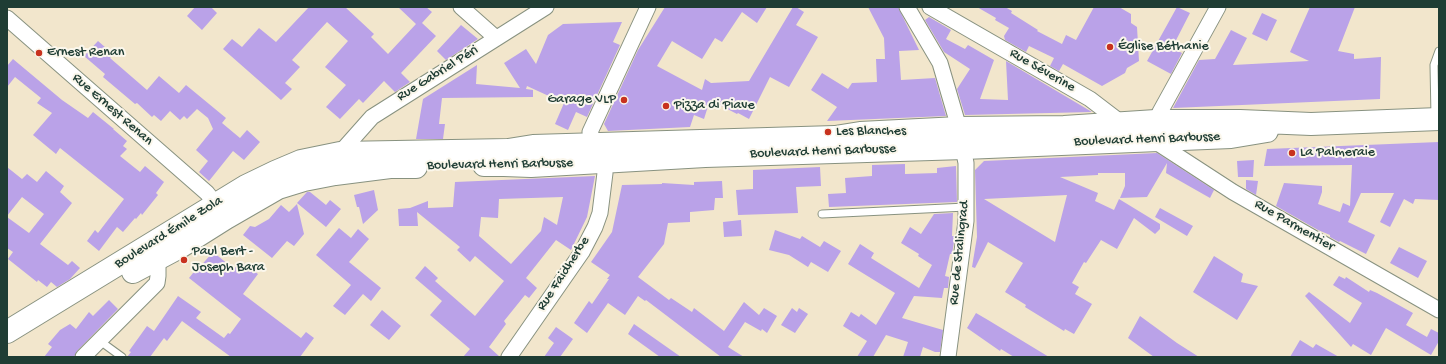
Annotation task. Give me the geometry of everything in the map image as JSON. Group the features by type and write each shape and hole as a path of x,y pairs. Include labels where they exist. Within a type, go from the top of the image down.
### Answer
{"main road":[{"name":"Boulevard Henri Barbusse","path":"335,174 390,167 504,164 530,166 598,153 835,137 860,133 962,138 1154,130 1240,121 1311,124 1437,120"},
{"name":"Boulevard Henri Barbusse","path":"962,138 1064,127 1120,123 1154,130"},
{"name":"Boulevard Henri Barbusse","path":"340,153 474,152 508,150 533,146 598,153"},
{"name":"Boulevard Émile Zola","path":"7,348 109,285 186,243 246,186 301,161 340,153"},
{"name":"Boulevard Émile Zola","path":"7,332 168,234 278,188 304,180 335,174"}],"street":[{"path":"461,7 496,38"},
{"name":"Rue Gabriel Péri","path":"340,153 372,117 546,7"},
{"name":"Rue Faidherbe","path":"509,357 582,252 595,227 600,213 605,173 590,132 648,7"},
{"name":"Rue de Stalingrad","path":"907,7 940,63 962,138 966,163 966,222 948,357"},
{"name":"Rue Séverine","path":"930,7 950,12 1090,99 1120,123"},
{"path":"1154,130 1218,7"},
{"name":"Rue Ernest Renan","path":"8,20 207,193 221,211"},
{"name":"Rue Parmentier","path":"1154,130 1233,192 1439,310"},
{"path":"335,174 340,153"},
{"path":"83,357 157,283 158,258 168,234"}],"lane":[{"path":"1437,120 1434,65 1439,51"},
{"path":"822,214 966,207"},
{"path":"100,341 122,357"}],"building":[{"path":"195,7 211,7 217,13 202,30 187,16"},
{"path":"309,7 345,7 374,34 371,37 388,54 416,24 398,7 426,7 432,12 422,23 436,36 401,73 410,82 395,92 384,81 363,103 359,99 340,119 326,107 346,85 325,67 348,41 327,22 292,60 300,67 285,83 292,89 281,100 223,49 232,39 242,47 259,28 276,42"},
{"path":"665,7 767,7 757,23 742,12 722,42 715,38 702,59 672,41 657,66 702,90 705,79 711,83 749,81 793,7 796,7 804,12 796,25 818,37 789,87 770,77 749,119 710,100 704,119 694,115 690,127 608,131 604,124 638,50"},
{"path":"868,7 898,7 919,50 899,51 901,80 935,78 946,116 827,121 837,107 811,90 822,73 848,89 852,83 877,82 876,59 885,59 884,38"},
{"path":"977,7 1005,7 1012,11 1011,13 1038,30 1037,31 1062,44 1066,35 1076,40 1094,7 1119,7 1131,14 1131,23 1137,27 1139,61 1127,68 1125,73 1102,86 1063,64 1059,71 1050,66 1054,58 1029,46 1026,52 1005,40 1004,36 1009,28 995,20 996,18"},
{"path":"1177,7 1190,13 1172,48 1182,53 1171,74 1147,61"},
{"path":"1310,7 1355,7 1338,51 1354,54 1354,59 1381,57 1380,99 1173,108 1199,60 1215,59 1231,30 1247,38 1233,65 1309,61 1290,52"},
{"path":"1262,13 1277,20 1267,41 1252,34"},
{"path":"929,17 951,30 946,39 965,49 968,45 994,60 980,99 1008,100 1006,61 1092,112 965,115 957,89 970,69 944,52 925,20"},
{"path":"622,22 613,42 620,45 587,117 576,112 568,130 555,124 564,103 527,86 526,89 533,90 533,97 442,98 439,124 445,124 443,139 416,139 423,99 477,65 476,84 520,88 504,63 526,49 536,64 548,35 563,24"},
{"path":"461,25 478,39 446,60 437,51"},
{"path":"98,41 113,54 110,58 147,90 159,76 179,93 186,85 226,118 222,123 240,138 247,130 260,142 244,160 233,151 209,181 199,172 208,161 196,150 213,129 208,118 197,109 187,119 184,116 180,120 170,111 161,121 154,115 152,117 137,103 135,104 103,77 105,74 84,56"},
{"path":"13,59 62,100 88,118 93,112 114,129 127,141 123,146 127,149 120,156 140,172 145,166 164,182 156,193 158,195 142,215 141,213 136,219 135,218 123,232 117,227 99,251 87,241 95,230 98,233 124,199 60,148 56,154 33,135 52,113 37,103 41,98 15,77 7,87 7,66"},
{"path":"1439,142 1439,200 1415,199 1413,204 1404,199 1390,227 1380,222 1394,193 1361,193 1348,222 1375,235 1366,254 1340,241 1339,242 1330,237 1330,235 1318,230 1276,206 1284,183 1322,186 1322,192 1318,204 1340,212 1343,203 1350,206 1352,165 1264,166 1267,149"},
{"path":"1157,153 1214,190 1210,198 1166,173 1167,163 1147,197 1120,198 1125,186 1125,173 1098,173 1098,175 1060,177 1098,193 1095,201 1114,210 1119,199 1160,224 1160,229 1155,234 1134,218 1117,249 1101,240 1086,263 1084,262 1072,283 1079,287 1075,294 1092,304 1074,334 1065,329 1064,331 1025,307 1026,305 1005,292 1023,263 988,242 975,268 972,267 977,237 975,170 984,161","holes":["1067,195 1055,242 984,199"]},
{"path":"1254,160 1253,177 1238,177 1237,161"},
{"path":"905,164 905,174 937,173 937,168 956,166 957,202 829,207 828,194 846,193 845,178 872,176 872,165"},
{"path":"7,167 22,179 27,174 37,182 46,171 64,186 60,192 72,203 40,244 68,265 72,261 80,268 70,279 57,287 51,282 47,287 38,280 37,282 8,259 13,252 7,248 7,217 29,233 44,214 22,197 7,216"},
{"path":"820,167 821,186 796,187 798,213 738,215 736,190 753,189 753,170"},
{"path":"595,176 587,217 571,250 556,240 526,278 537,288 529,298 525,295 504,321 506,324 489,347 500,357 463,357 470,349 430,315 442,301 415,278 425,266 438,278 435,281 475,316 504,281 475,256 470,262 457,250 460,247 417,212 418,226 399,226 398,209 410,208 428,201 428,208 453,207 455,182","holes":["563,197 557,225 544,217 541,231 511,264 479,236 481,217 498,218 499,199"]},
{"path":"1246,180 1258,181 1256,195 1246,189"},
{"path":"722,181 723,198 715,198 714,210 690,212 690,222 668,223 664,244 638,277 669,300 671,298 692,312 694,308 724,331 744,302 759,315 764,308 777,316 767,333 762,329 761,331 745,322 728,347 744,357 721,357 646,300 645,301 638,296 625,315 608,303 587,333 574,323 589,301 592,304 609,279 607,279 610,275 591,262 612,232 622,185 662,183 694,185 694,182"},
{"path":"374,190 378,210 363,224 359,207 357,207 354,195"},
{"path":"307,192 310,192 326,205 330,200 341,209 326,227 297,203"},
{"path":"297,204 304,234 294,246 287,241 272,258 243,235 250,226 255,227 269,219 281,205 289,212"},
{"path":"1160,208 1193,226 1187,236 1155,217"},
{"path":"953,213 952,236 955,236 952,254 950,254 945,276 949,277 948,288 944,288 942,298 914,296 902,318 943,330 940,352 935,352 923,347 920,357 903,357 908,342 886,335 873,357 857,357 867,341 843,326 851,312 859,317 861,314 876,325 895,293 848,264 860,244 874,253 871,258 919,288 932,265 918,256 919,254 901,243 910,227 921,234 934,214"},
{"path":"741,220 742,236 724,237 723,222"},
{"path":"339,228 351,238 358,229 369,239 349,262 381,288 371,301 363,294 345,315 333,306 351,285 316,255"},
{"path":"775,230 800,239 802,236 820,247 824,241 841,251 828,272 811,262 808,267 789,255 769,250"},
{"path":"1399,247 1427,261 1418,278 1390,263"},
{"path":"213,252 234,269 241,261 258,274 243,294 301,338 306,332 314,338 300,357 231,357 182,321 167,341 164,338 150,357 127,357 131,352 129,351 147,326 154,331 178,296 201,312 196,318 224,338 228,333 230,334 241,319 189,278"},
{"path":"1214,256 1243,274 1241,282 1258,286 1237,320 1193,292"},
{"path":"1339,276 1345,279 1346,277 1369,292 1370,290 1377,293 1413,313 1406,325 1427,337 1431,329 1439,333 1439,341 1431,355 1386,328 1371,355 1353,344 1351,347 1305,296 1309,292 1350,323 1362,303 1333,285"},
{"path":"109,300 118,309 77,351 74,357 44,357 52,347 48,344 60,330 70,324 76,329 89,312 93,316"},
{"path":"792,308 797,312 799,308 808,314 795,333 781,325"},
{"path":"382,310 401,326 389,340 370,325"},
{"path":"976,313 1049,357 1014,357 1001,349 1000,351 967,328"},
{"path":"1140,316 1199,357 1154,357 1128,338"},
{"path":"634,324 681,357 660,357 628,334"},
{"path":"556,327 573,339 560,357 544,357 554,343 548,338"},
{"path":"1300,340 1313,348 1316,344 1339,357 1290,357"}],"place":[{"name":"Église Béthanie","path":"1110,47"},
{"name":"Ernest Renan","path":"39,53"},
{"name":"Garage VLP","path":"624,100"},
{"name":"Pizza di Piave","path":"666,106"},
{"name":"Les Blanches","path":"828,132"},
{"name":"La Palmeraie","path":"1292,153"},
{"name":"Paul Bert - Joseph Bara","path":"184,260"}]}
